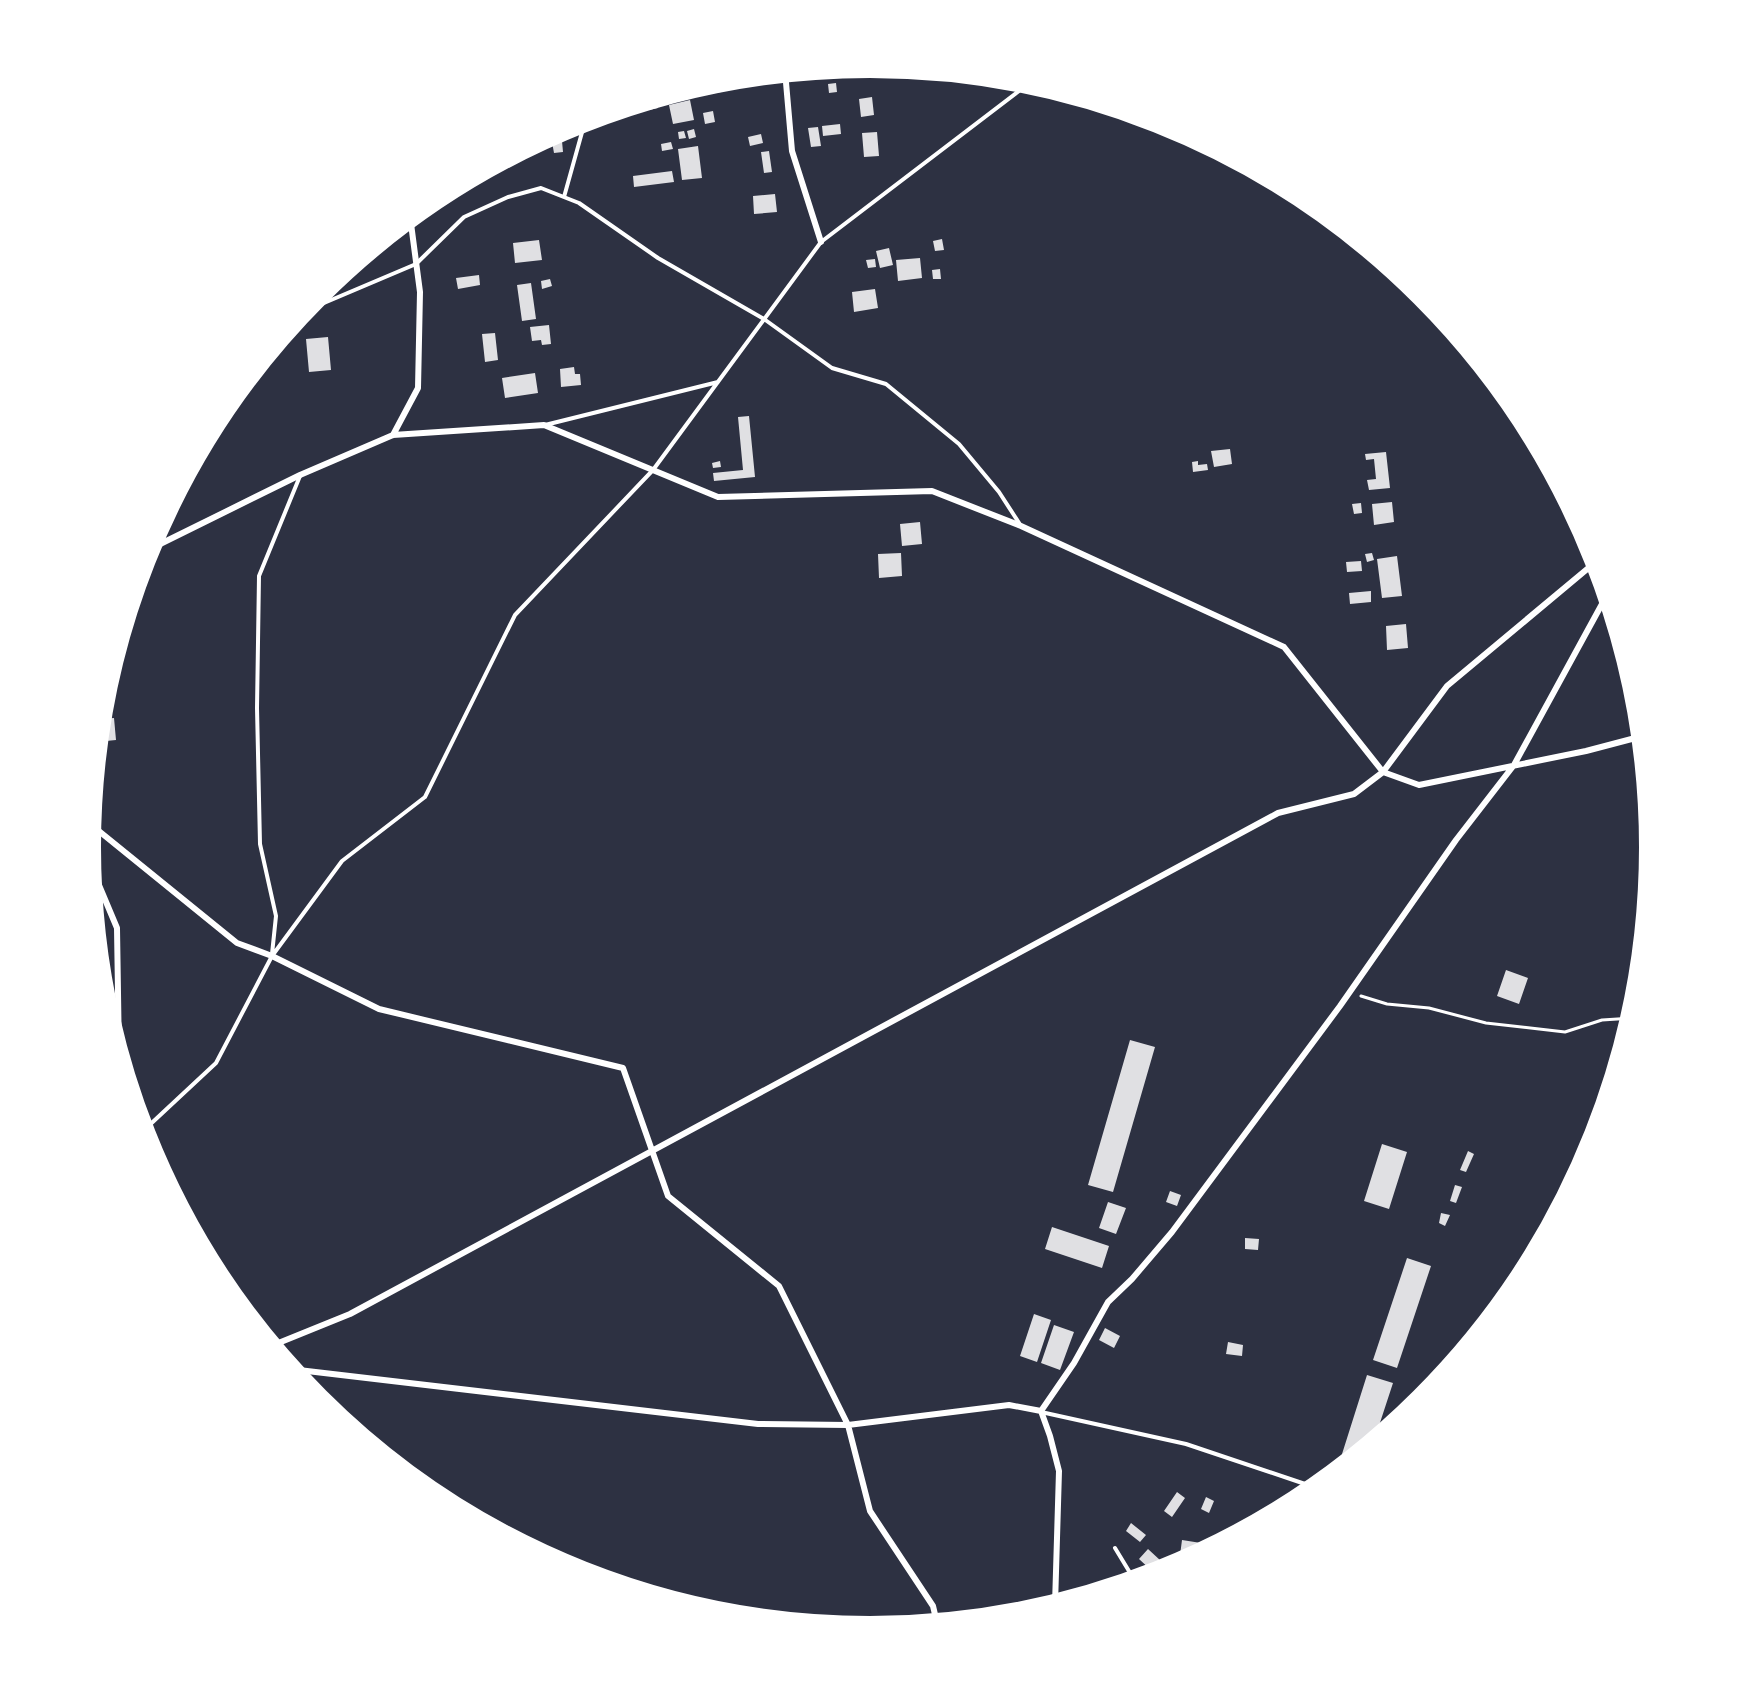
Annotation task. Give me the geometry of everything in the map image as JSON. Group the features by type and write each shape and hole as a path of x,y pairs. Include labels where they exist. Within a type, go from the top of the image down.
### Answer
{"street":[{"path":"786,78 792,151 821,242"},
{"path":"393,435 418,387 420,292 411,225"},
{"path":"159,545 300,476 393,435 544,425 718,497 932,491 1021,526 1284,647 1383,772 1419,785 1586,751 1635,738"},
{"path":"278,1343 350,1314 1278,813 1354,794 1383,772 1447,686 1590,567"},
{"path":"1041,1412 1074,1363 1108,1302 1132,1279 1172,1232 1350,993 1456,840 1515,765 1603,601"},
{"path":"98,830 237,943 272,957 380,1009 623,1068 668,1196 779,1286 848,1425 870,1511 933,1606 935,1617"},
{"path":"98,884 117,928 119,1027"},
{"path":"302,1370 758,1424 848,1425 1008,1405 1041,1412"},
{"path":"1041,1412 1059,1472 1055,1597"}],"lane":[{"path":"149,1125 216,1063 272,957 342,861 425,797 515,615 653,470 821,242 1022,88"},
{"path":"564,197 583,129"},
{"path":"318,306 416,264 464,217 508,197 541,188 579,203 658,258 764,319 832,369 886,384 959,444 999,492 1021,526"},
{"path":"544,425 718,382"},
{"path":"272,957 276,916 260,844 257,708 259,576 300,476"},
{"path":"1041,1412 1186,1444 1306,1484"},
{"path":"1115,1548 1130,1574"}],"path":[{"path":"1350,993 1387,1004 1429,1008 1486,1023 1566,1032 1602,1020 1623,1019"}],"building":[{"path":"836,83 837,92 829,93 828,84"},
{"path":"721,88 721,92 697,96 697,93"},
{"path":"872,97 874,115 861,117 859,99"},
{"path":"690,100 694,120 673,124 669,105"},
{"path":"657,104 658,108 649,110 648,107"},
{"path":"713,111 715,122 705,124 703,113"},
{"path":"840,124 841,134 823,136 822,126"},
{"path":"818,127 821,146 811,147 808,128"},
{"path":"694,129 696,137 689,139 687,131"},
{"path":"684,131 686,138 679,139 678,132"},
{"path":"877,132 879,156 864,157 862,133"},
{"path":"761,134 763,143 750,146 748,137"},
{"path":"562,141 563,152 554,153 552,142"},
{"path":"671,142 673,149 662,151 661,144"},
{"path":"698,146 702,178 682,180 678,149"},
{"path":"769,151 772,172 764,173 761,152"},
{"path":"672,171 674,182 634,187 633,176"},
{"path":"775,194 777,212 754,214 753,196"},
{"path":"942,239 944,250 935,251 933,241"},
{"path":"539,240 542,260 515,263 513,243"},
{"path":"889,248 893,265 880,268 876,251"},
{"path":"920,258 922,278 898,281 896,260"},
{"path":"875,259 876,267 868,268 866,260"},
{"path":"940,269 941,279 933,279 932,270"},
{"path":"479,275 480,285 458,289 456,278"},
{"path":"550,279 552,286 542,289 541,281"},
{"path":"531,283 536,319 522,321 517,285"},
{"path":"875,289 878,308 854,312 852,292"},
{"path":"549,325 551,344 542,345 541,340 532,341 530,327"},
{"path":"495,333 498,360 485,362 482,334"},
{"path":"328,337 331,370 309,372 306,339"},
{"path":"574,367 575,374 580,374 581,385 561,387 560,369"},
{"path":"535,373 538,393 505,398 502,378"},
{"path":"749,416 755,477 714,481 713,473 743,470 738,417"},
{"path":"1230,449 1232,464 1214,467 1211,451"},
{"path":"1386,452 1390,488 1369,490 1367,480 1376,479 1374,459 1366,460 1365,454"},
{"path":"720,461 721,467 713,468 712,463"},
{"path":"1198,461 1198,465 1207,464 1208,470 1193,472 1192,462"},
{"path":"1392,502 1394,522 1374,525 1372,504"},
{"path":"1361,503 1362,513 1354,514 1352,504"},
{"path":"920,522 922,544 902,546 900,524"},
{"path":"901,553 902,576 879,578 878,554"},
{"path":"1372,553 1374,560 1367,562 1365,554"},
{"path":"1397,556 1402,596 1382,598 1377,559"},
{"path":"1361,561 1362,571 1347,572 1346,562"},
{"path":"1371,591 1371,602 1350,604 1349,593"},
{"path":"1406,624 1408,648 1387,650 1386,626"},
{"path":"108,718 114,718 116,740 106,741"},
{"path":"1506,970 1528,978 1519,1004 1497,996"},
{"path":"1130,1040 1155,1047 1113,1192 1088,1185"},
{"path":"1382,1144 1407,1152 1389,1209 1364,1201"},
{"path":"1468,1151 1474,1154 1466,1172 1460,1170"},
{"path":"1455,1185 1462,1187 1456,1203 1450,1201"},
{"path":"1170,1191 1181,1195 1177,1206 1166,1202"},
{"path":"1108,1202 1126,1208 1116,1234 1099,1228"},
{"path":"1441,1213 1450,1215 1445,1226 1439,1223"},
{"path":"1052,1227 1109,1246 1102,1268 1045,1249"},
{"path":"1245,1238 1259,1239 1258,1250 1245,1249"},
{"path":"1407,1258 1431,1266 1397,1368 1373,1360"},
{"path":"1034,1314 1051,1320 1037,1362 1020,1356"},
{"path":"1054,1325 1074,1332 1060,1370 1041,1363"},
{"path":"1105,1328 1120,1336 1114,1348 1099,1340"},
{"path":"1228,1342 1243,1345 1242,1356 1226,1354"},
{"path":"1367,1375 1393,1383 1378,1430 1340,1461"},
{"path":"1177,1492 1185,1498 1172,1517 1164,1511"},
{"path":"1206,1497 1214,1501 1209,1513 1201,1509"},
{"path":"1131,1523 1146,1535 1140,1542 1126,1531"},
{"path":"1182,1540 1201,1543 1201,1545 1180,1555"},
{"path":"1148,1549 1161,1561 1148,1567 1139,1559"}]}
